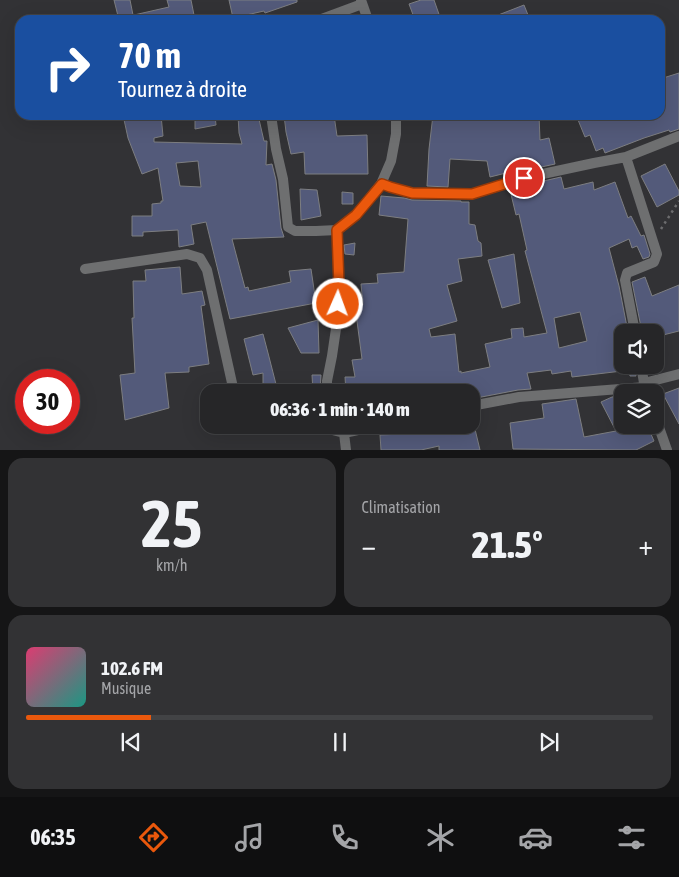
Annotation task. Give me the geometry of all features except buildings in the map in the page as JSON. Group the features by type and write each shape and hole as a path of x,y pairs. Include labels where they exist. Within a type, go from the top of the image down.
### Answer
{"street":[{"path":"331,15 362,2 366,15"},
{"path":"271,120 283,179 288,227 295,231 337,230 356,215 382,184 391,161 396,134 396,120"},
{"path":"382,184 412,193 472,194 524,178 626,157 679,136"},
{"path":"626,157 657,254 654,262 627,273 625,280 633,324"},
{"path":"326,384 337,322 339,286 337,230"},
{"path":"85,269 187,254 200,258 207,270 232,384"},
{"path":"655,384 679,374"},
{"path":"480,404 519,397 614,390"},
{"path":"342,434 346,450"},
{"path":"661,434 667,450"}],"path":[{"path":"654,241 679,201"}],"route":[{"path":"338,304 337,230 356,215 382,184 412,193 472,194 524,178"}]}
